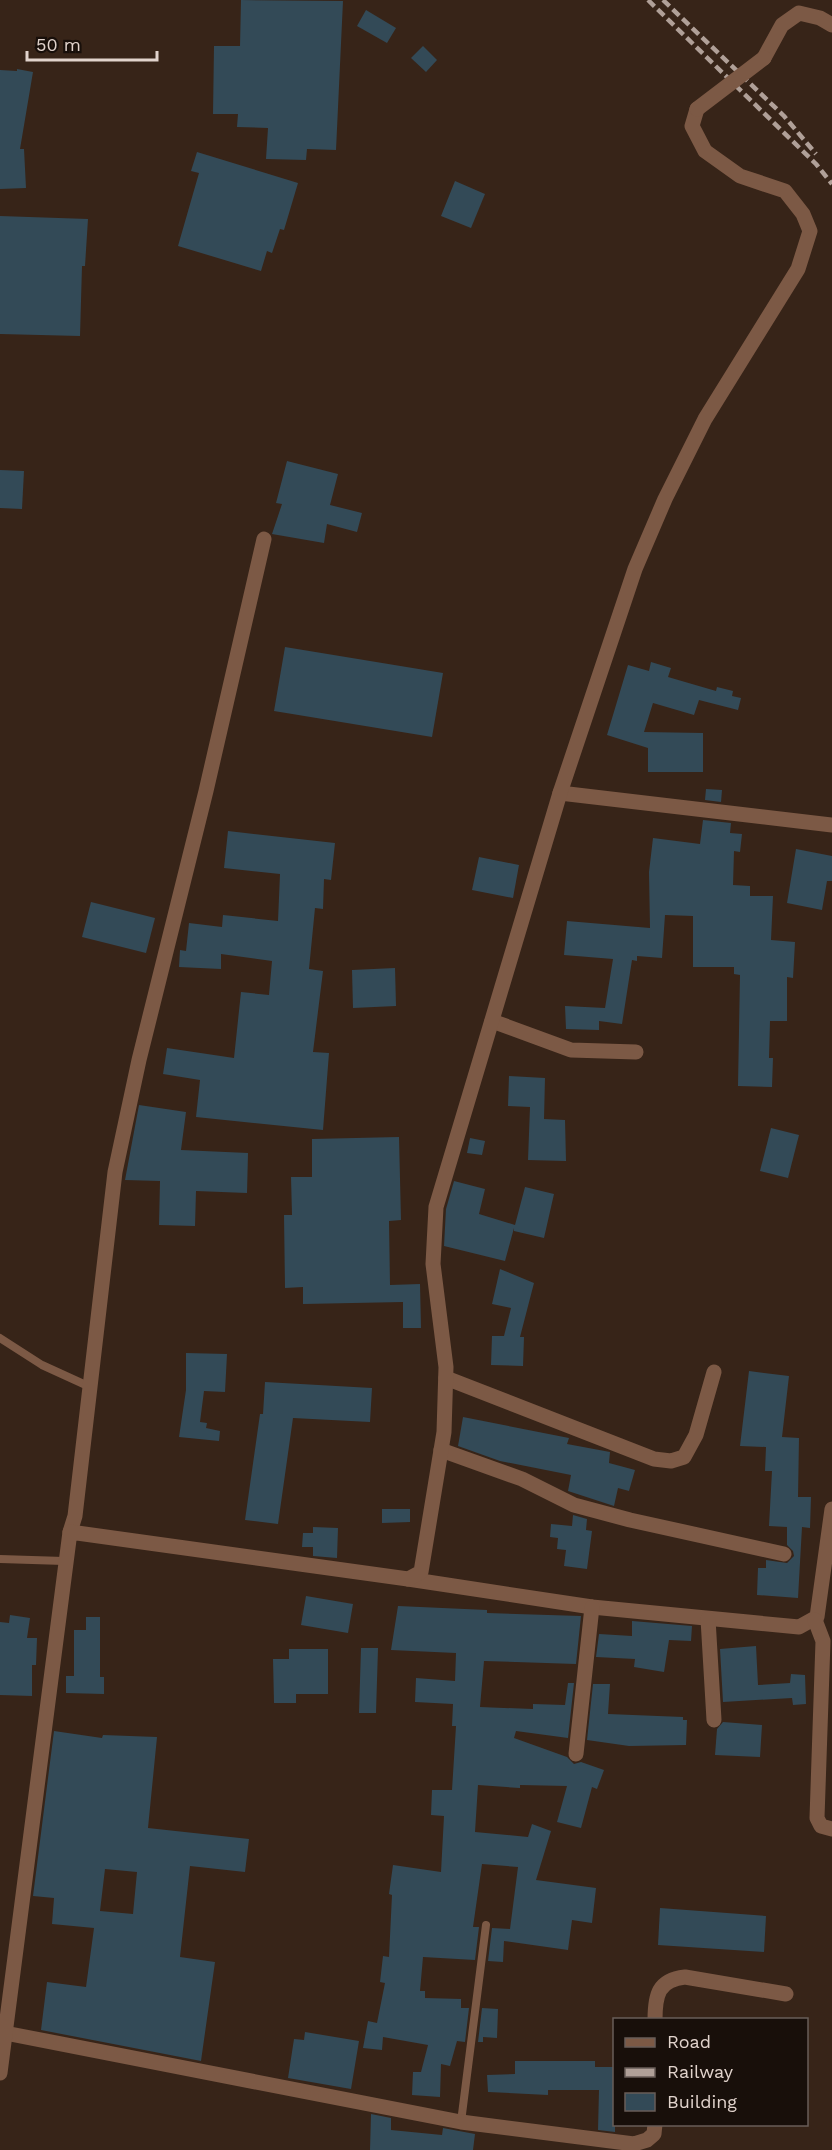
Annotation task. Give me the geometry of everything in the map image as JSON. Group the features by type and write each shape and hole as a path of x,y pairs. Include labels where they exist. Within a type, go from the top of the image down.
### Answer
{"street":[{"path":"408,1579 421,1572 441,1450 446,1378 434,1264 436,1206 560,793 635,569 664,499 705,419 798,268 810,231 803,214 785,191 740,176 705,151 692,126 697,108 764,58 782,25 800,12 820,18 832,25"},
{"path":"0,2073 64,1561 75,1516 88,1386 115,1172 139,1060 206,791 264,539"},
{"path":"560,793 832,825"},
{"path":"492,1021 571,1050 636,1052"},
{"path":"446,1378 654,1459 671,1461 684,1457 696,1436 714,1372"},
{"path":"441,1450 522,1479 574,1505 630,1520 783,1554"},
{"path":"70,1532 592,1607 799,1627 815,1620 826,1603 832,1509"},
{"path":"576,1754 592,1607"},
{"path":"708,1619 714,1720"},
{"path":"815,1620 823,1641 818,1818 821,1826 832,1829"},
{"path":"655,2018 655,2004 661,1986 671,1979 685,1977 786,1994"},
{"path":"5,2033 461,2121 634,2144 654,2134 655,2126"}],"lane":[{"path":"0,1338 42,1365 88,1386"},
{"path":"0,1559 64,1561"},
{"path":"461,2121 486,1925"}],"building":[{"path":"241,0 343,1 336,150 307,149 306,160 266,159 268,128 237,127 238,114 213,114 214,46 240,46"},
{"path":"366,10 396,28 387,43 357,26"},
{"path":"423,46 437,60 426,72 411,58"},
{"path":"17,69 33,72 20,149 24,149 26,188 0,189 0,70 17,71"},
{"path":"197,152 298,183 284,230 280,229 272,253 267,251 261,271 178,246 199,173 191,171"},
{"path":"455,181 485,194 471,228 441,216"},
{"path":"0,216 88,219 85,266 82,266 80,336 0,334"},
{"path":"287,461 338,474 330,505 362,513 357,532 327,524 324,543 272,534 282,504 276,503"},
{"path":"0,470 24,471 22,509 0,508"},
{"path":"285,647 443,673 432,737 274,711"},
{"path":"651,662 671,668 668,677 716,691 717,687 733,691 732,696 741,698 738,710 699,700 694,715 653,703 644,732 703,733 703,772 648,772 648,748 607,735 628,665 649,671"},
{"path":"706,789 722,790 721,802 705,800"},
{"path":"703,820 731,823 730,833 742,834 740,852 734,851 733,885 750,886 750,896 773,896 771,940 795,942 793,978 787,977 787,1021 770,1021 769,1058 773,1058 772,1087 738,1086 740,975 734,974 734,967 693,967 693,916 665,915 662,958 637,956 637,961 632,960 622,1024 599,1021 599,1030 566,1029 565,1006 605,1008 613,959 564,955 567,921 650,928 649,872 653,838 700,844"},
{"path":"228,831 335,843 331,880 324,879 323,909 315,908 309,969 323,971 313,1052 329,1053 323,1130 196,1117 200,1080 163,1074 167,1048 234,1058 241,992 269,995 272,961 221,954 221,969 179,967 180,950 186,951 189,923 222,927 223,915 278,921 280,874 224,868"},
{"path":"796,849 832,856 832,881 827,881 822,910 787,903"},
{"path":"479,857 519,865 513,898 472,890"},
{"path":"91,902 155,918 146,953 82,937"},
{"path":"395,968 396,1006 353,1008 352,970"},
{"path":"509,1076 545,1078 544,1119 565,1120 566,1161 528,1160 530,1107 508,1106"},
{"path":"139,1105 186,1112 181,1150 248,1153 247,1193 196,1191 195,1226 159,1225 160,1181 125,1180"},
{"path":"771,1128 799,1135 788,1178 760,1171"},
{"path":"399,1137 401,1220 389,1221 390,1285 420,1284 421,1328 403,1328 403,1302 303,1304 303,1287 285,1288 284,1215 292,1215 291,1177 312,1177 312,1139"},
{"path":"470,1138 485,1141 482,1155 467,1153"},
{"path":"454,1181 485,1189 479,1214 515,1225 525,1187 554,1194 544,1238 514,1231 514,1228 505,1261 444,1246 446,1209"},
{"path":"500,1269 534,1283 520,1337 524,1337 523,1366 491,1365 492,1336 504,1336 511,1308 492,1304"},
{"path":"186,1353 227,1354 225,1392 204,1391 200,1422 207,1423 206,1428 220,1431 219,1441 179,1437 186,1390"},
{"path":"749,1371 789,1376 782,1437 799,1438 798,1497 811,1497 810,1528 802,1527 798,1598 757,1595 758,1568 766,1568 766,1560 787,1563 794,1556 793,1551 787,1545 787,1527 769,1526 772,1471 765,1471 766,1447 740,1446"},
{"path":"265,1382 372,1388 370,1422 293,1418 278,1524 245,1520 260,1414 263,1414"},
{"path":"463,1417 569,1438 567,1444 610,1452 609,1463 635,1470 629,1491 618,1488 614,1506 568,1491 571,1475 500,1461 458,1446"},
{"path":"382,1509 410,1509 410,1522 382,1523"},
{"path":"573,1515 587,1519 586,1530 592,1531 587,1569 564,1566 566,1550 557,1549 558,1538 550,1537 551,1524 572,1526"},
{"path":"313,1527 338,1528 337,1558 313,1556 313,1547 302,1547 303,1533 313,1533"},
{"path":"306,1596 353,1604 348,1633 301,1625"},
{"path":"398,1606 487,1610 487,1613 581,1616 576,1664 484,1661 480,1707 533,1709 533,1704 565,1705 568,1683 574,1683 568,1738 516,1731 514,1738 567,1757 574,1764 581,1762 604,1770 597,1789 592,1787 581,1828 557,1822 567,1786 520,1785 520,1788 478,1785 475,1832 528,1837 532,1824 551,1831 536,1880 596,1888 592,1923 572,1920 568,1950 504,1941 503,1962 488,1961 492,1928 510,1929 518,1867 482,1864 473,1927 479,1927 475,1960 423,1957 420,1991 425,1991 425,1998 461,1999 461,2008 469,2008 465,2042 457,2041 450,2066 441,2064 440,2097 412,2095 413,2072 421,2072 428,2045 383,2037 382,2050 363,2048 368,2021 377,2023 385,1983 380,1982 383,1956 389,1957 392,1895 389,1894 393,1865 441,1872 444,1816 431,1815 432,1790 452,1790 456,1726 452,1726 453,1704 415,1702 416,1678 455,1681 456,1653 391,1650"},
{"path":"10,1615 30,1618 27,1638 37,1638 36,1665 32,1665 32,1696 0,1695 0,1622 9,1623"},
{"path":"86,1617 100,1617 100,1677 104,1677 104,1694 66,1693 66,1676 74,1676 74,1630 86,1630"},
{"path":"632,1621 692,1626 691,1641 669,1640 664,1672 634,1667 635,1659 596,1657 599,1634 632,1636"},
{"path":"756,1646 758,1685 790,1683 791,1674 805,1675 806,1704 793,1705 792,1698 723,1702 720,1649"},
{"path":"361,1648 378,1648 376,1713 359,1713"},
{"path":"289,1649 328,1649 328,1694 296,1694 296,1703 274,1703 273,1659 289,1659"},
{"path":"593,1684 610,1684 608,1714 683,1717 683,1720 687,1720 686,1745 629,1746 587,1740"},
{"path":"723,1722 762,1725 760,1757 715,1755 717,1729"},
{"path":"54,1731 102,1738 103,1735 157,1737 148,1828 249,1839 245,1872 190,1866 180,1957 215,1962 201,2061 41,2030 47,1982 86,1987 94,1928 52,1924 54,1898 33,1896","holes":["105,1869 137,1872 133,1914 100,1911"]},
{"path":"660,1908 766,1916 764,1952 658,1945"},
{"path":"482,2008 498,2009 497,2038 483,2037 483,2042 478,2042"},
{"path":"305,2032 359,2041 351,2089 288,2078 294,2039 304,2040"},
{"path":"515,2061 595,2061 595,2067 613,2067 613,2126 615,2126 615,2132 598,2130 599,2090 548,2090 548,2095 488,2092 487,2075 515,2074"},
{"path":"371,2114 391,2118 391,2130 442,2135 443,2128 475,2134 473,2150 370,2150"}],"railway":[{"path":"648,0 816,164 832,184"},
{"path":"663,0 784,116 816,154"}]}
